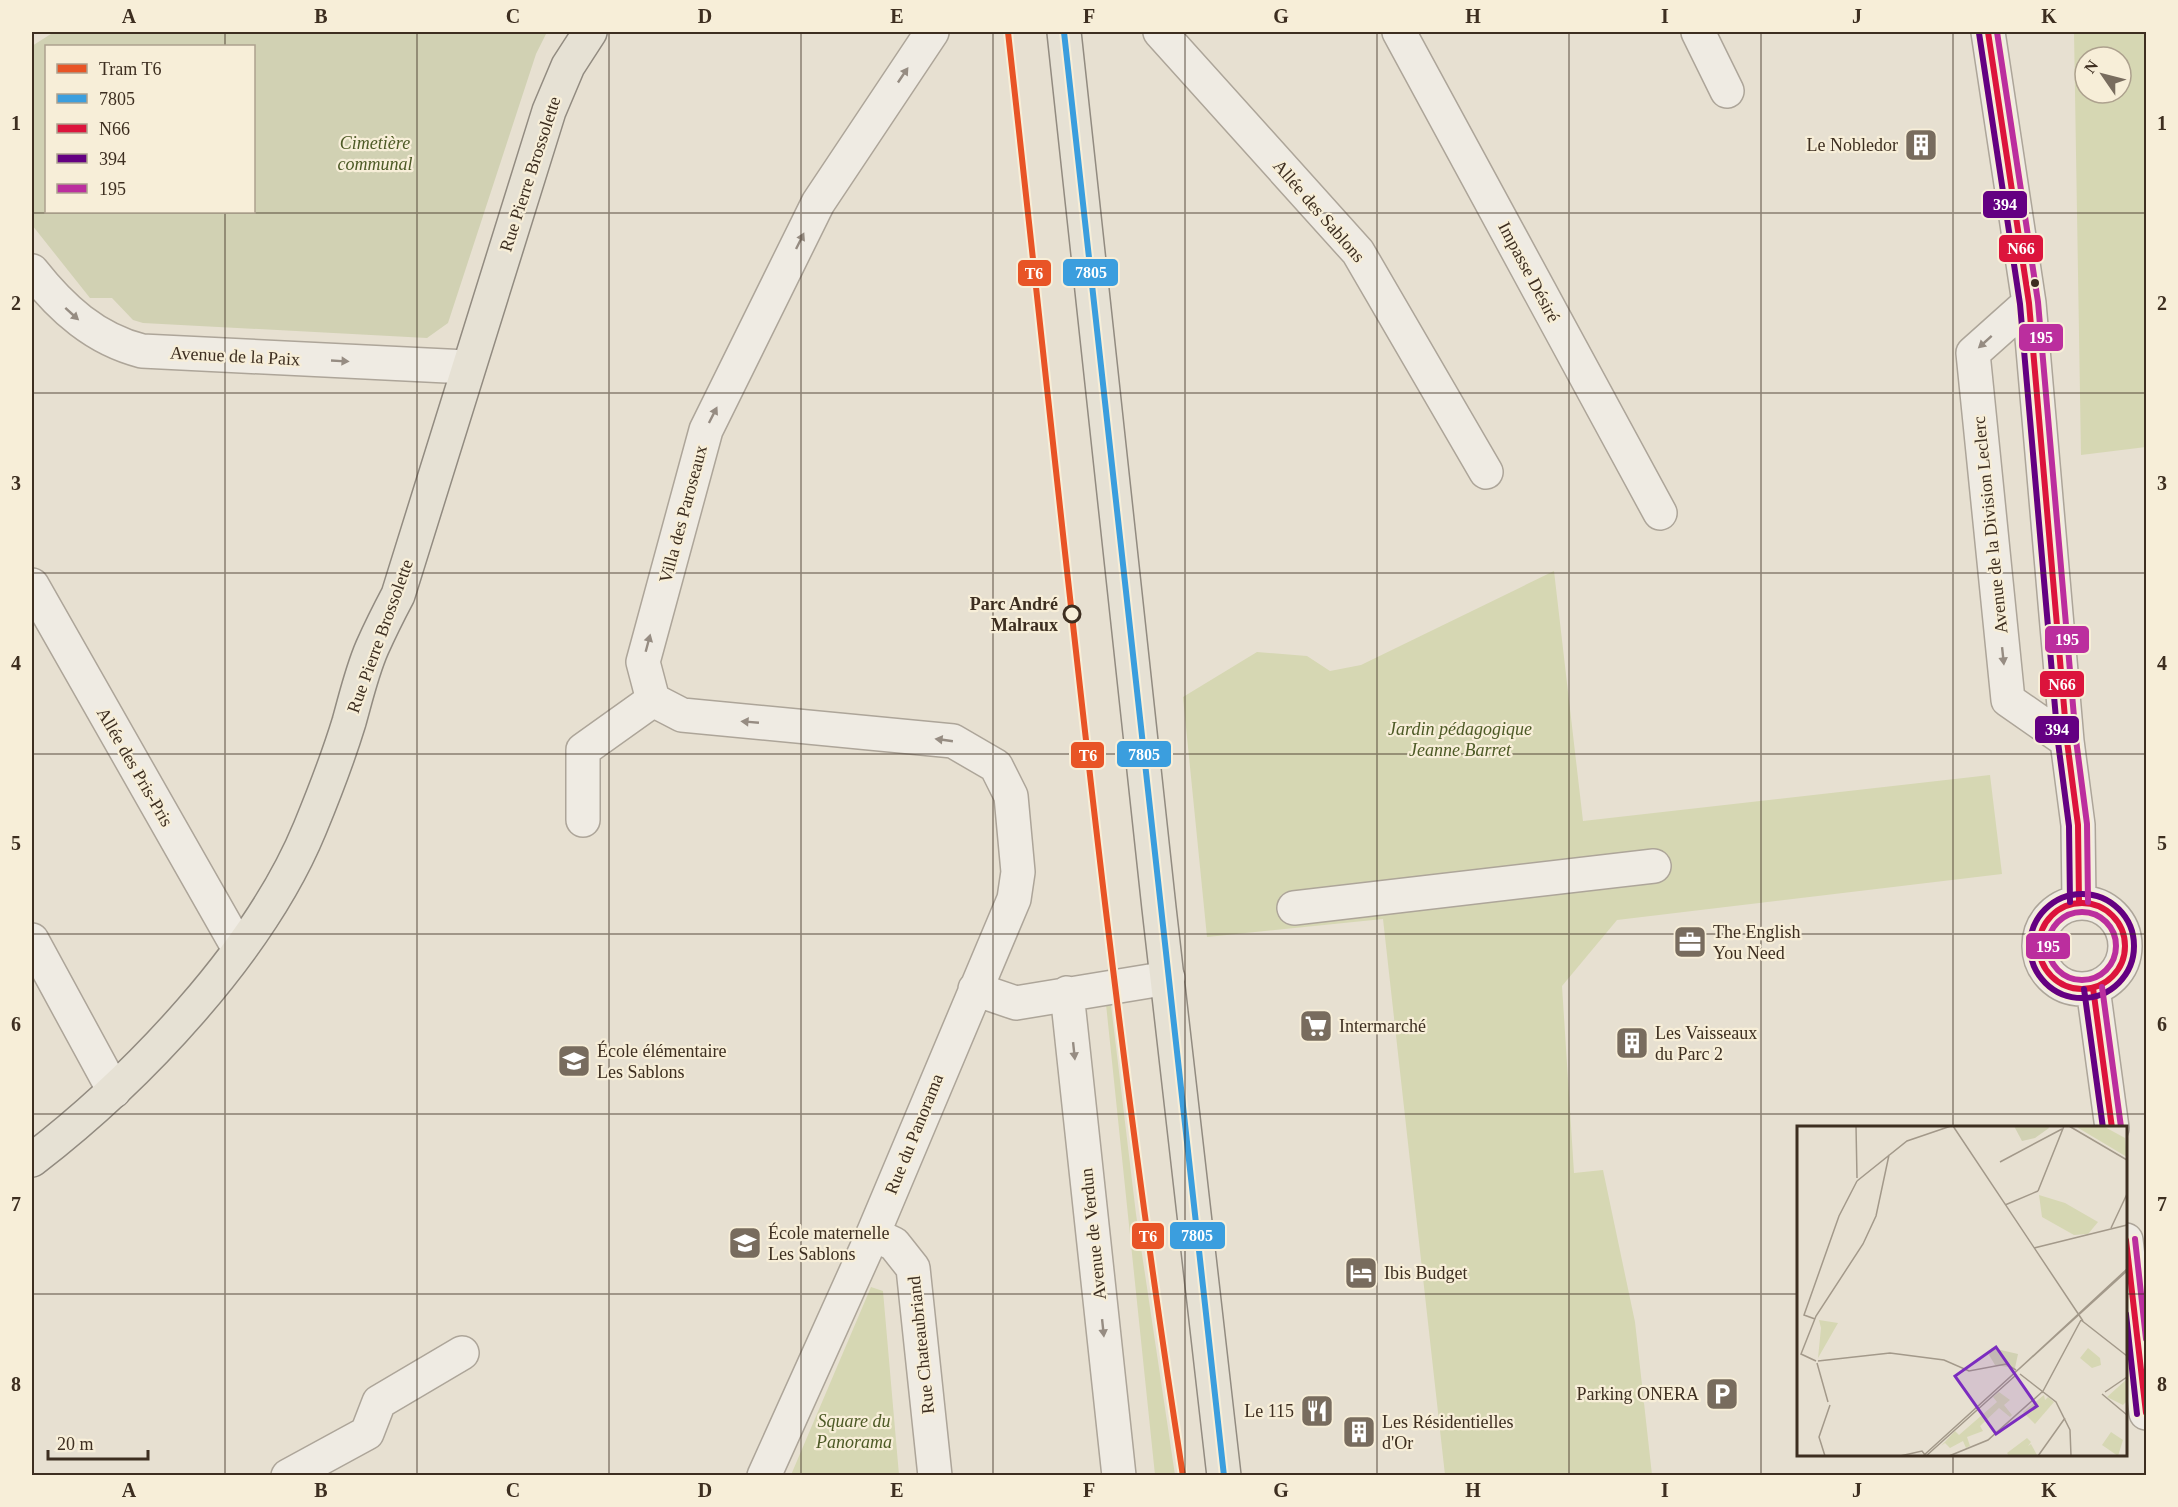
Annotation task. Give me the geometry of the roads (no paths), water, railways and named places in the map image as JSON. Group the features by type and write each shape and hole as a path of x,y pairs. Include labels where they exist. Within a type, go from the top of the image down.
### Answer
{"main road":[{"name":"Rue Pierre Brossolette","path":"32,1160 114,1091 184,1017 239,949 278,893 309,830 341,746 372,649 398,595 456,412 467,367 549,111 568,66 590,32"},
{"path":"1064,32 1224,1476"}],"street":[{"name":"Villa des Paroseaux","path":"653,700 643,662 706,430 818,203 932,32"},
{"name":"Allée des Sablons","path":"1160,32 1358,252 1486,472"},
{"name":"Impasse Désiré","path":"1399,32 1660,513"},
{"path":"1698,32 1727,91"},
{"path":"1988,32 2029,303 2067,741 2078,825 2079,902"},
{"path":"2000,32 2000,101"},
{"name":"Avenue de la Paix","path":"32,272 74,317 119,345 142,351 467,367"},
{"name":"Avenue de la Division Leclerc","path":"2029,303 1973,353 2008,700 2067,741"},
{"name":"Allée des Pris-Pris","path":"32,585 239,949"},
{"name":"Rue du Panorama","path":"653,700 682,716 953,741 996,766 1011,796 1018,872 1014,899 873,1234 764,1476"},
{"path":"582,820 583,750 653,700"},
{"path":"1294,908 1654,866"},
{"path":"2079,902 2100,906 2136,930 2119,969 2106,983 2093,988 2075,989 2058,982 2046,970 2039,954 2040,936 2046,921 2059,909 2079,902"},
{"path":"32,940 114,1091"},
{"path":"975,989 1016,1003 1168,978"},
{"path":"2093,988 2112,1126"},
{"name":"Avenue de Verdun","path":"1067,993 1119,1476"},
{"name":"Rue Chateaubriand","path":"873,1234 894,1244 913,1268 935,1476"},
{"path":"2127,1249 2146,1413"},
{"path":"288,1476 367,1433 379,1402 462,1353"}],"tram line":[{"name":"T6","path":"1008,32 1109,936 1156,1296 1183,1476"}],"place":[{"name":"Le Nobledor","path":"1921,145"},
{"name":"Parc André Malraux","path":"1072,614"},
{"name":"The English You Need","path":"1690,942"},
{"name":"Intermarché","path":"1316,1026"},
{"name":"Les Vaisseaux du Parc 2","path":"1632,1043"},
{"name":"École élémentaire Les Sablons","path":"574,1061"},
{"name":"École maternelle Les Sablons","path":"745,1243"},
{"name":"Ibis Budget","path":"1361,1273"},
{"name":"Parking ONERA","path":"1722,1394"},
{"name":"Le 115","path":"1317,1411"},
{"name":"Les Résidentielles d'Or","path":"1359,1432"}],"park label":[{"name":"Cimetière communal","path":"375,153"},
{"name":"Jardin pédagogique Jeanne Barret","path":"1460,739"},
{"name":"Square du Panorama","path":"854,1431"}]}
